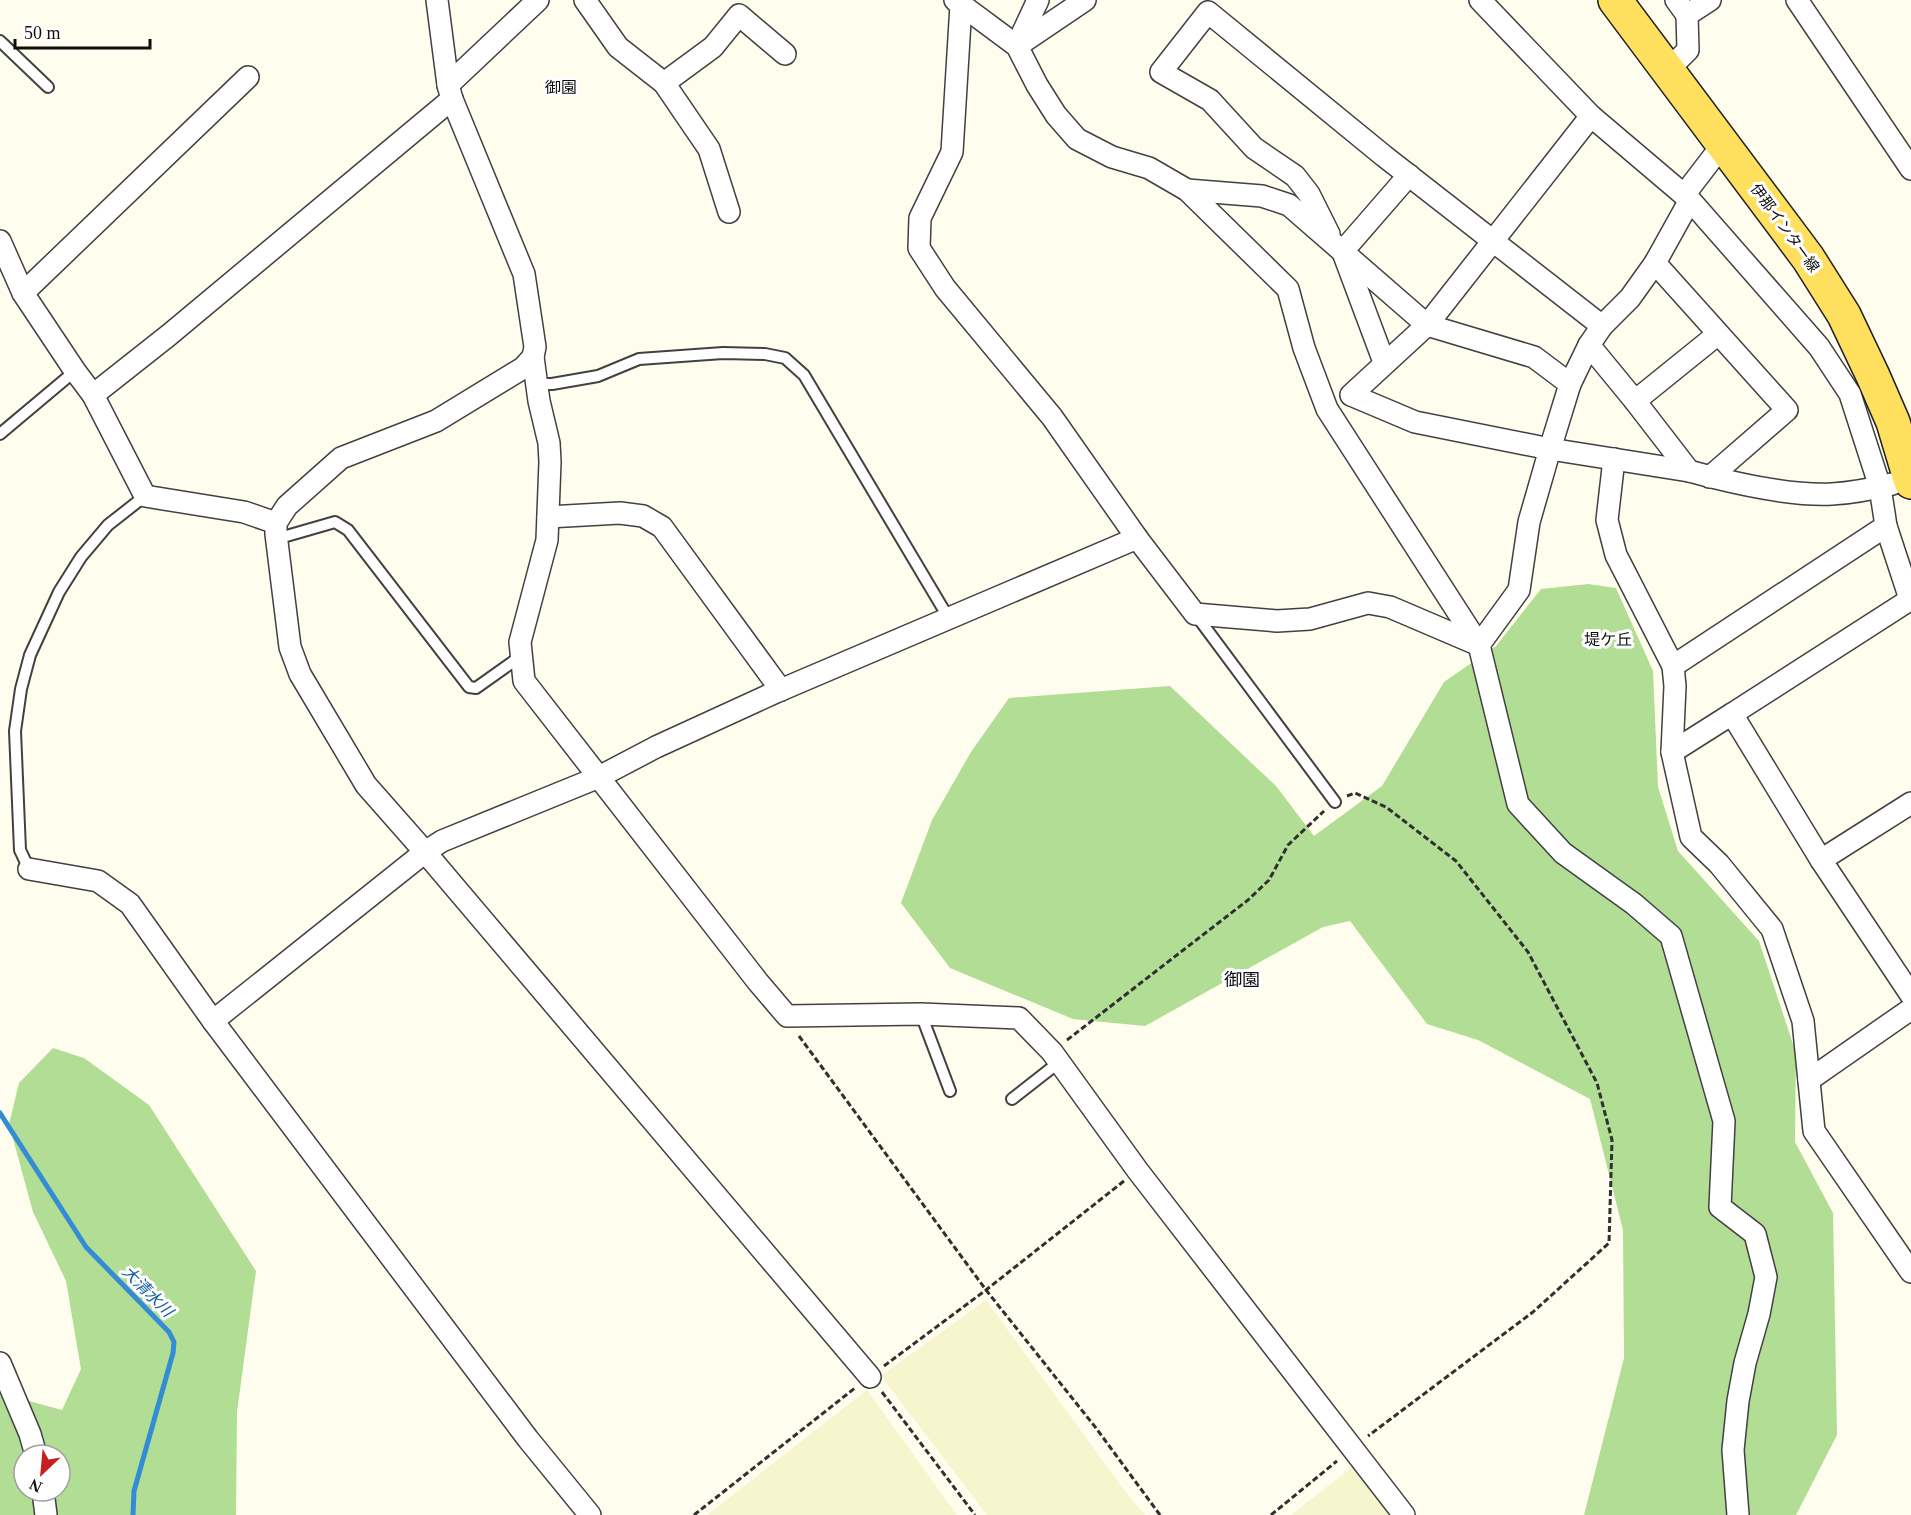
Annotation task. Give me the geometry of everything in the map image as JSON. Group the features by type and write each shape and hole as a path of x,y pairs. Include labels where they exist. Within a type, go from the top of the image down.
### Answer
{"main road":[{"name":"伊那インター線","path":"1615,0 1808,258 1844,315 1893,422 1904,477"}],"street":[{"path":"437,0 450,92 524,274 535,347 533,357 549,443 547,540 520,642 524,681 758,982 787,1016 921,1014 1019,1018 1055,1058 1138,1171 1404,1515"},
{"path":"93,395 169,335 450,92 538,0"},
{"path":"585,0 618,47 664,83 709,149 729,212"},
{"path":"1017,46 1038,0"},
{"path":"1017,46 1085,0"},
{"path":"1480,0 1591,116 1687,197 1819,347 1904,477"},
{"path":"1667,71 1688,50 1682,7 1710,0"},
{"path":"1797,0 1911,169"},
{"path":"958,2 1017,46 1056,115 1077,139 1112,157 1149,168 1188,190 1288,289 1304,348 1327,409 1479,645 1518,804 1563,853 1634,904 1671,936 1724,1121 1720,1207 1755,1234 1766,1277 1759,1314 1744,1363 1738,1401 1733,1450 1738,1515"},
{"path":"958,2 952,152 920,218 919,248 945,288 1052,417 1137,538 1195,614 1277,621 1299,620 1368,603 1390,607 1479,645"},
{"path":"1384,362 1338,247 1309,194 1295,176 1254,148 1210,100 1161,72 1208,12 1408,175 1602,327"},
{"path":"664,83 713,47 740,15 785,54"},
{"path":"23,293 248,77"},
{"path":"1327,409 1351,395 1384,362 1427,325 1591,116"},
{"path":"1479,645 1519,590 1529,522 1570,384 1589,345 1602,327 1630,298 1655,263 1687,197 1723,144"},
{"path":"1338,247 1408,175"},
{"path":"1188,190 1262,196 1289,205 1427,325 1534,357 1570,384"},
{"path":"0,241 23,293 93,395 145,496 244,512 276,531"},
{"path":"1655,263 1787,410 1710,477"},
{"path":"1635,401 1718,334"},
{"path":"1589,345 1689,471"},
{"path":"533,357 523,368 436,421 341,458 287,506 276,531 290,647 300,674 366,785 870,1377"},
{"path":"1351,395 1415,422 1798,493 1832,494 1904,477"},
{"path":"1614,459 1607,520 1616,555 1673,666 1675,686 1672,752 1691,837 1719,864 1772,929 1803,1021 1814,1131 1911,1272"},
{"path":"1673,666 1886,526 1904,477"},
{"path":"548,517 620,513 643,516 662,527 781,690"},
{"path":"1672,752 1911,599 1886,526"},
{"path":"213,1021 425,852 442,841 599,777 656,747 781,690 1137,538"},
{"path":"1732,714 1821,860 1911,995"},
{"path":"1821,860 1911,803"},
{"path":"29,869 98,881 130,903 213,1021 528,1439 590,1515"},
{"path":"1809,1080 1911,1009"},
{"path":"0,1363 33,1443"}],"lane":[{"path":"0,41 48,87"},
{"path":"537,384 552,384 598,376 639,359 723,353 765,354 785,358 804,375 948,617"},
{"path":"0,434 75,371"},
{"path":"29,869 20,850 15,731 21,689 30,655 59,592 81,557 108,525 145,496"},
{"path":"276,531 335,522 348,530 469,687 476,688 521,656"},
{"path":"1195,614 1335,802"},
{"path":"921,1014 950,1091"},
{"path":"1012,1099 1055,1058"}],"path":[{"path":"1055,1058 1248,900 1269,880 1288,845 1307,825 1335,802 1355,793 1386,807 1456,861 1528,952 1597,1083 1612,1140 1609,1243 1533,1312 1352,1448 1271,1515"},
{"path":"787,1016 803,1043 986,1290 1096,1428 1160,1515"},
{"path":"694,1515 1138,1171"},
{"path":"870,1377 975,1515"}],"green space":[{"path":"1588,584 1616,588 1653,671 1658,787 1678,851 1759,941 1796,1053 1795,1142 1833,1213 1837,1435 1796,1515 1584,1515 1624,1358 1623,1230 1590,1099 1478,1040 1427,1024 1350,921 1323,927 1145,1026 1073,1019 950,968 901,903 932,820 971,752 1009,698 1170,686 1276,786 1314,836 1382,786 1444,682 1496,646 1541,589"},
{"path":"53,1048 84,1058 149,1105 256,1271 237,1412 236,1515 0,1515 0,1393 62,1410 81,1369 66,1281 33,1212 9,1124 19,1083"},
{"path":"986,1300 1124,1490 1145,1515 987,1515 881,1376"},
{"path":"867,1390 957,1515 707,1515"},
{"path":"1355,1465 1392,1515 1291,1515"}],"waterway":[{"name":"大清水川","path":"0,1113 86,1247 169,1332 174,1342 173,1353 134,1491 133,1515"}],"district":[{"name":"御園","path":"561,87"},
{"name":"堤ケ丘","path":"1608,639"},
{"name":"御園","path":"1242,980"}]}
